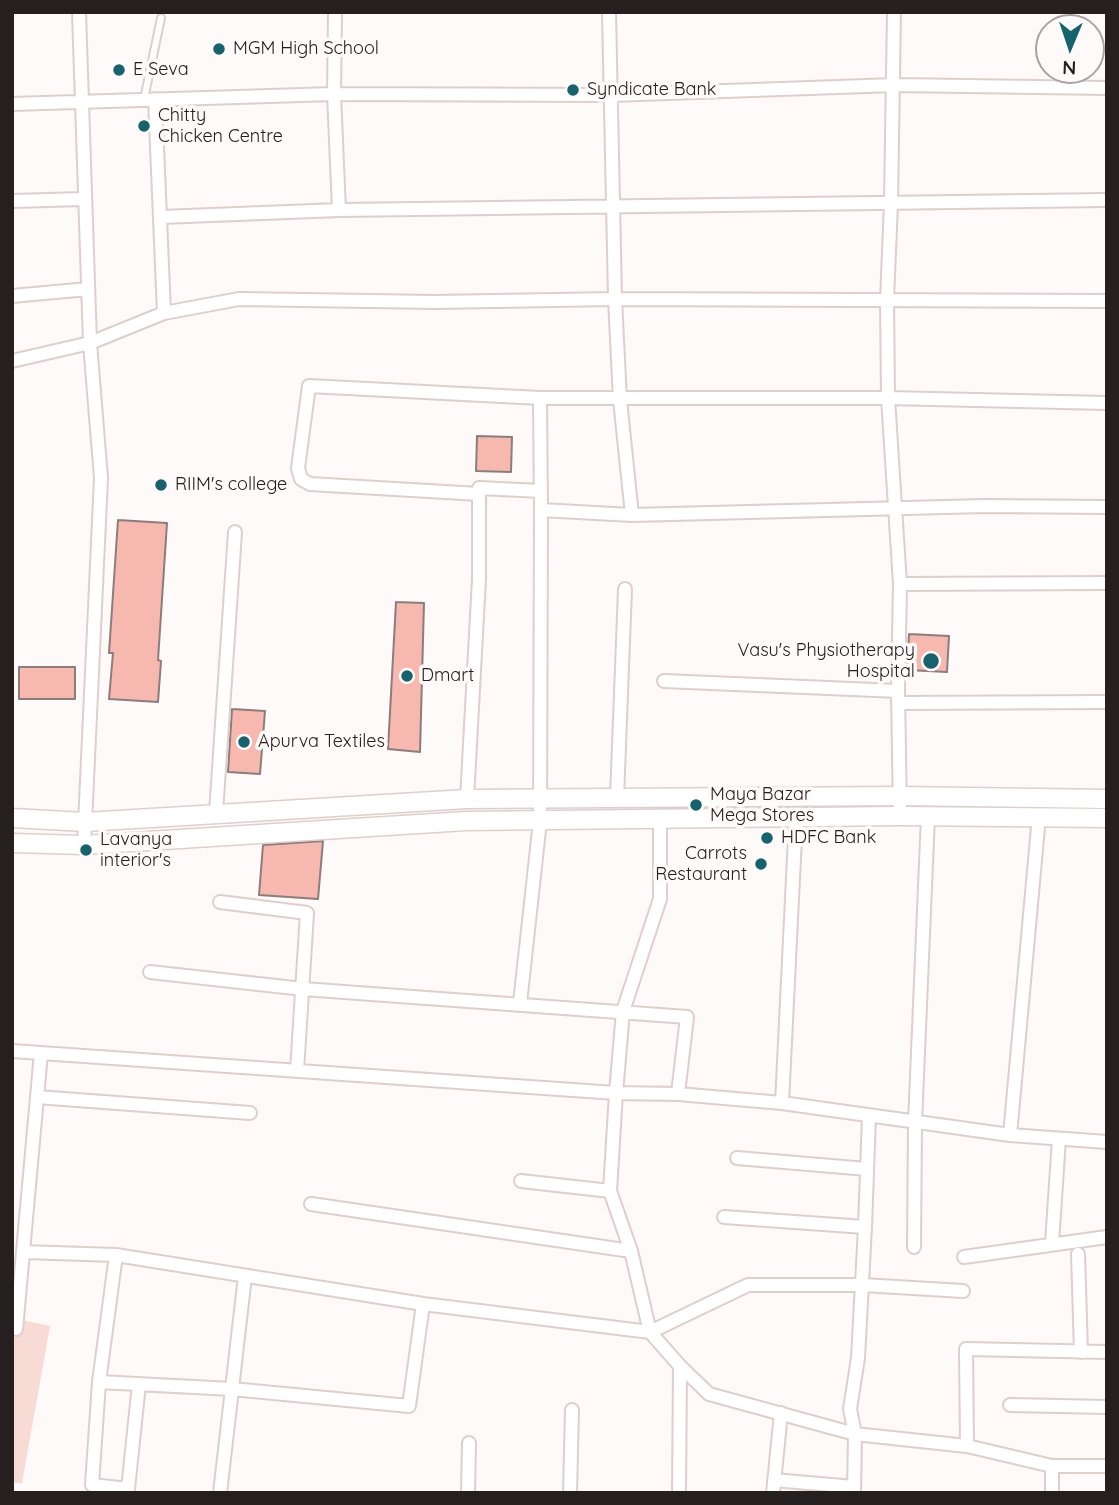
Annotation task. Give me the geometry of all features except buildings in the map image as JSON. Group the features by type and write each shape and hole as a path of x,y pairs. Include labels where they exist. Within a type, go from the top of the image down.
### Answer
{"street":[{"path":"79,12 90,343 101,478 84,845"},
{"path":"335,12 334,94 339,210"},
{"path":"609,12 615,299 620,400 632,515"},
{"path":"894,12 887,300 888,398 900,584 900,816"},
{"path":"12,104 334,94 612,95 894,85 1107,88"},
{"path":"150,99 161,217 164,313"},
{"path":"12,201 85,199"},
{"path":"161,217 339,210 1107,200"},
{"path":"12,296 88,289"},
{"path":"12,361 90,343 164,313 239,299 422,302 615,299 1107,301"},
{"path":"479,494 310,484 300,479 298,468 309,386 620,400 888,398 1107,403"},
{"path":"520,1003 540,821 540,398"},
{"path":"467,799 478,579 479,488 541,491"},
{"path":"541,510 632,515 984,506 1107,507"},
{"path":"216,814 235,532"},
{"path":"900,584 1107,583"},
{"path":"617,798 625,589"},
{"path":"664,681 898,697 1107,702"},
{"path":"12,818 85,822 467,799 900,796 1107,799"},
{"path":"12,843 84,845 466,821 900,816 1107,818"},
{"path":"914,1247 915,1123 928,816"},
{"path":"1010,1135 1039,816"},
{"path":"782,1103 796,817"},
{"path":"660,819 660,899 623,1011 610,1191 631,1251 650,1332 709,1394 855,1434 967,1446 1052,1466 1107,1466"},
{"path":"220,902 307,913 297,1071"},
{"path":"150,972 303,989 687,1017 678,1094"},
{"path":"12,1051 616,1093 678,1094 782,1103 1010,1135 1107,1142"},
{"path":"16,1329 41,1053"},
{"path":"37,1097 250,1113"},
{"path":"781,1413 774,1486 854,1490 855,1434 850,1409 858,1358 863,1285 869,1116"},
{"path":"1052,1243 1059,1139"},
{"path":"737,1158 867,1169"},
{"path":"522,1181 610,1191"},
{"path":"311,1204 631,1251"},
{"path":"724,1217 865,1227"},
{"path":"964,1257 1107,1237"},
{"path":"23,1252 116,1255 423,1304 650,1332 748,1285 863,1285 962,1290"},
{"path":"1079,1254 1081,1352"},
{"path":"116,1255 99,1382 92,1485 101,1490 128,1489 139,1384"},
{"path":"220,1493 246,1276"},
{"path":"99,1382 232,1389 409,1406 423,1304"},
{"path":"967,1446 965,1349 1107,1352"},
{"path":"679,1493 680,1366"},
{"path":"1010,1405 1107,1407"},
{"path":"570,1493 572,1410"},
{"path":"468,1493 469,1443"},
{"path":"1052,1466 1052,1493"}],"lane":[{"path":"150,99 161,18"}],"shaded area":[{"path":"12,1318 50,1326 22,1483 12,1483"}],"place":[{"name":"MGM High School","path":"219,49"},
{"name":"E Seva","path":"119,70"},
{"name":"Syndicate Bank","path":"573,90"},
{"name":"Chitty Chicken Centre","path":"144,126"},
{"name":"RIIM's college","path":"161,485"},
{"name":"Vasu's Physiotherapy Hospital","path":"931,661"},
{"name":"Dmart","path":"407,676"},
{"name":"Apurva Textiles","path":"244,742"},
{"name":"Maya Bazar Mega Stores","path":"696,805"},
{"name":"HDFC Bank","path":"767,838"},
{"name":"Lavanya interior's","path":"86,850"},
{"name":"Carrots Restaurant","path":"761,864"}]}
